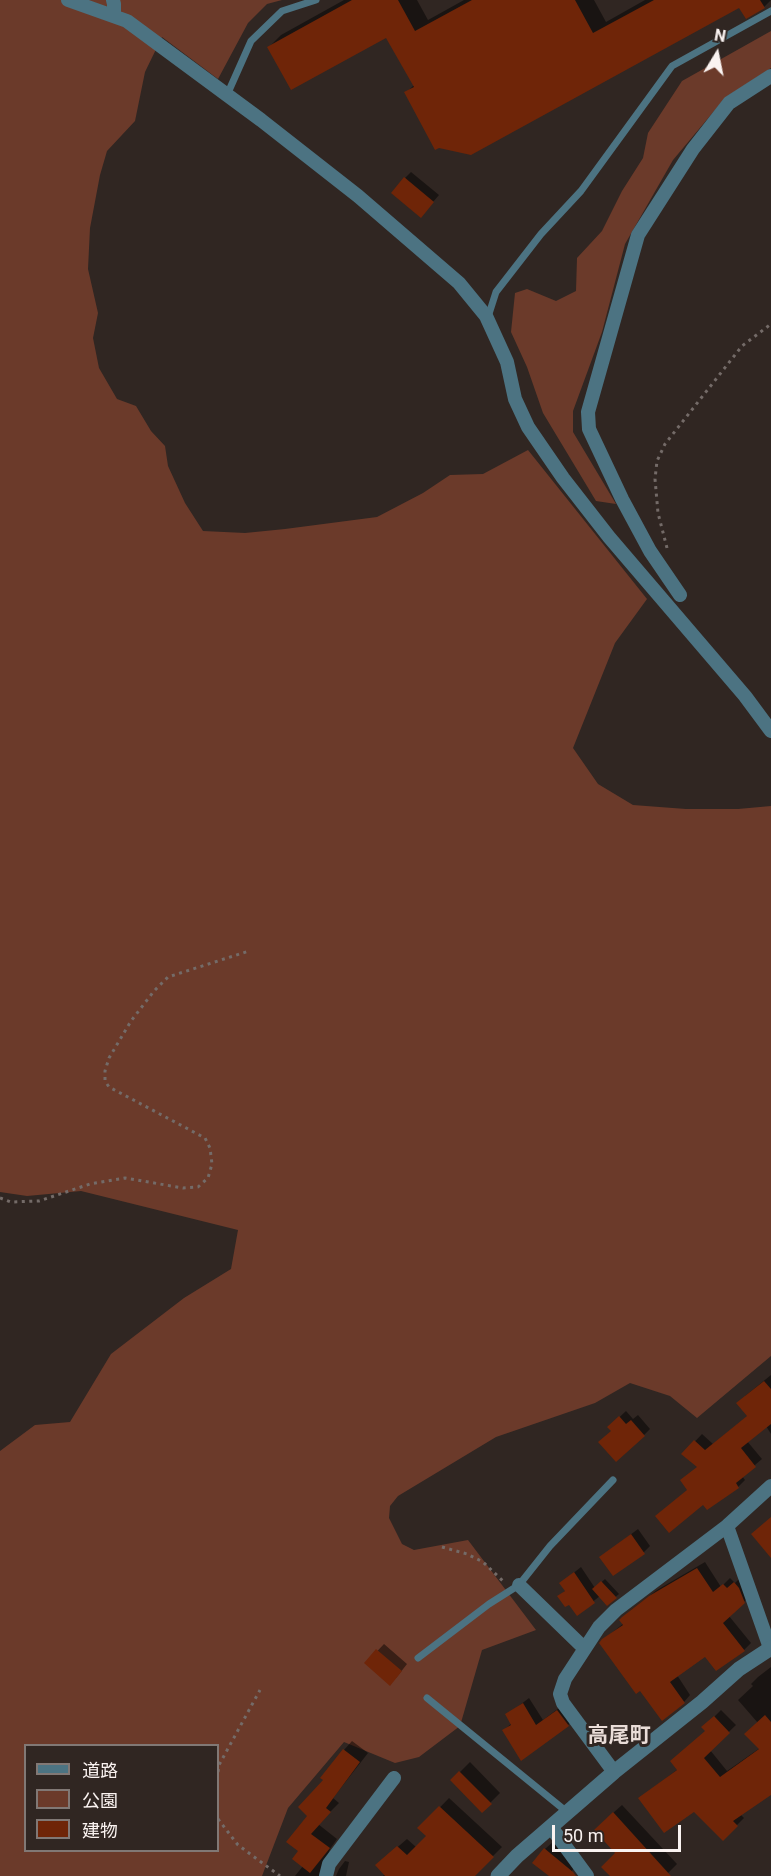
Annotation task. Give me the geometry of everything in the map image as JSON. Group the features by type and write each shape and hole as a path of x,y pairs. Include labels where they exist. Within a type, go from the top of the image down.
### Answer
{"street":[{"path":"68,0 127,21 358,196 459,283 488,319 507,362 515,399 528,428 609,537 745,696 771,731"},
{"path":"112,0 114,16"},
{"path":"680,595 650,551 622,499 589,429 588,412 638,235 693,149 729,103 771,76"},
{"path":"614,1772 563,1702 560,1694 565,1679 598,1627 616,1610 727,1526 771,1486"},
{"path":"498,1876 517,1856 614,1772 702,1702 739,1669 771,1648 727,1526"},
{"path":"515,1588 584,1648"},
{"path":"326,1876 329,1864 394,1778"},
{"path":"551,1827 586,1876"}],"lane":[{"path":"227,95 251,41 282,11 316,0"},
{"path":"488,319 496,292 542,234 581,191 672,66 771,11"},
{"path":"418,1658 489,1604 515,1588 549,1546 613,1480"},
{"path":"427,1698 567,1812"}],"path":[{"path":"669,554 658,513 655,479 657,461 665,444 742,346 771,324"},
{"path":"0,1198 11,1202 39,1202 90,1184 124,1178 183,1188 198,1187 208,1178 212,1164 210,1148 205,1138 108,1087 105,1081 105,1071 109,1058 131,1021 168,977 249,951"},
{"path":"442,1547 467,1554 483,1562 515,1588"},
{"path":"219,1765 260,1690"},
{"path":"219,1820 238,1845 279,1876"}],"green space":[{"path":"0,0 282,0 267,4 248,23 218,79 162,37 145,72 135,121 107,151 100,175 90,228 88,269 98,313 93,338 99,368 117,399 136,406 151,431 165,446 168,466 185,503 203,531 245,533 377,517 423,493 450,475 483,474 528,450 647,599 615,643 573,748 598,784 633,805 686,809 738,809 771,806 771,1356 697,1418 670,1396 630,1383 595,1403 496,1437 398,1496 390,1506 389,1518 402,1544 414,1550 468,1540 536,1630 482,1650 460,1726 419,1757 395,1763 344,1742 288,1808 262,1876 0,1876 0,1451 35,1425 70,1422 111,1354 184,1298 231,1269 238,1230 81,1191 27,1196 0,1192"},
{"path":"771,31 771,68 725,98 673,160 625,244 602,332 573,411 573,432 616,504 596,501 543,413 527,367 511,332 515,293 527,289 556,301 576,291 577,258 602,231 622,191 643,158 648,133 682,81"}],"building":[{"path":"352,0 398,0 415,31 472,0 575,0 593,33 654,0 760,0 765,8 746,19 739,8 471,155 439,148 435,150 404,92 414,87 386,38 291,90 267,47"},
{"path":"404,177 434,202 421,218 391,193"},
{"path":"764,1381 771,1389 771,1424 741,1448 756,1467 736,1483 739,1488 707,1510 703,1505 669,1533 655,1516 687,1490 680,1480 697,1467 681,1454 694,1440 705,1450 747,1416 736,1403"},
{"path":"619,1416 626,1424 631,1420 645,1436 616,1462 598,1442 611,1431 607,1427"},
{"path":"771,1517 771,1558 751,1534"},
{"path":"631,1534 645,1554 613,1576 599,1557"},
{"path":"697,1568 713,1592 723,1584 727,1588 734,1582 739,1588 745,1603 723,1623 745,1651 716,1671 705,1657 670,1682 685,1703 662,1721 640,1691 636,1694 599,1643 623,1625 619,1620 649,1596"},
{"path":"574,1572 595,1603 577,1616 569,1605 565,1607 557,1596 565,1591 559,1583"},
{"path":"601,1581 617,1598 607,1606 592,1589"},
{"path":"376,1649 402,1671 390,1686 364,1663"},
{"path":"523,1703 536,1725 557,1710 569,1726 521,1761 502,1730 511,1725 505,1714"},
{"path":"765,1715 771,1722 771,1795 733,1821 738,1826 723,1841 694,1812 664,1833 638,1798 677,1770 670,1761 705,1731 701,1727 714,1716 730,1733 704,1758 720,1777 759,1749 744,1734"},
{"path":"343,1749 360,1762 326,1808 331,1812 311,1834 330,1848 310,1873 292,1859 298,1851 286,1842 307,1816 298,1807 323,1780 320,1778"},
{"path":"459,1771 492,1804 482,1813 450,1780"},
{"path":"439,1806 494,1857 475,1876 385,1876 375,1865 397,1846 407,1855 426,1836 417,1828"},
{"path":"613,1812 671,1876 610,1876 601,1867 615,1853 594,1830"},
{"path":"544,1848 576,1876 549,1876 532,1863"}],"district":[{"name":"高尾町","path":"619,1737"}]}
